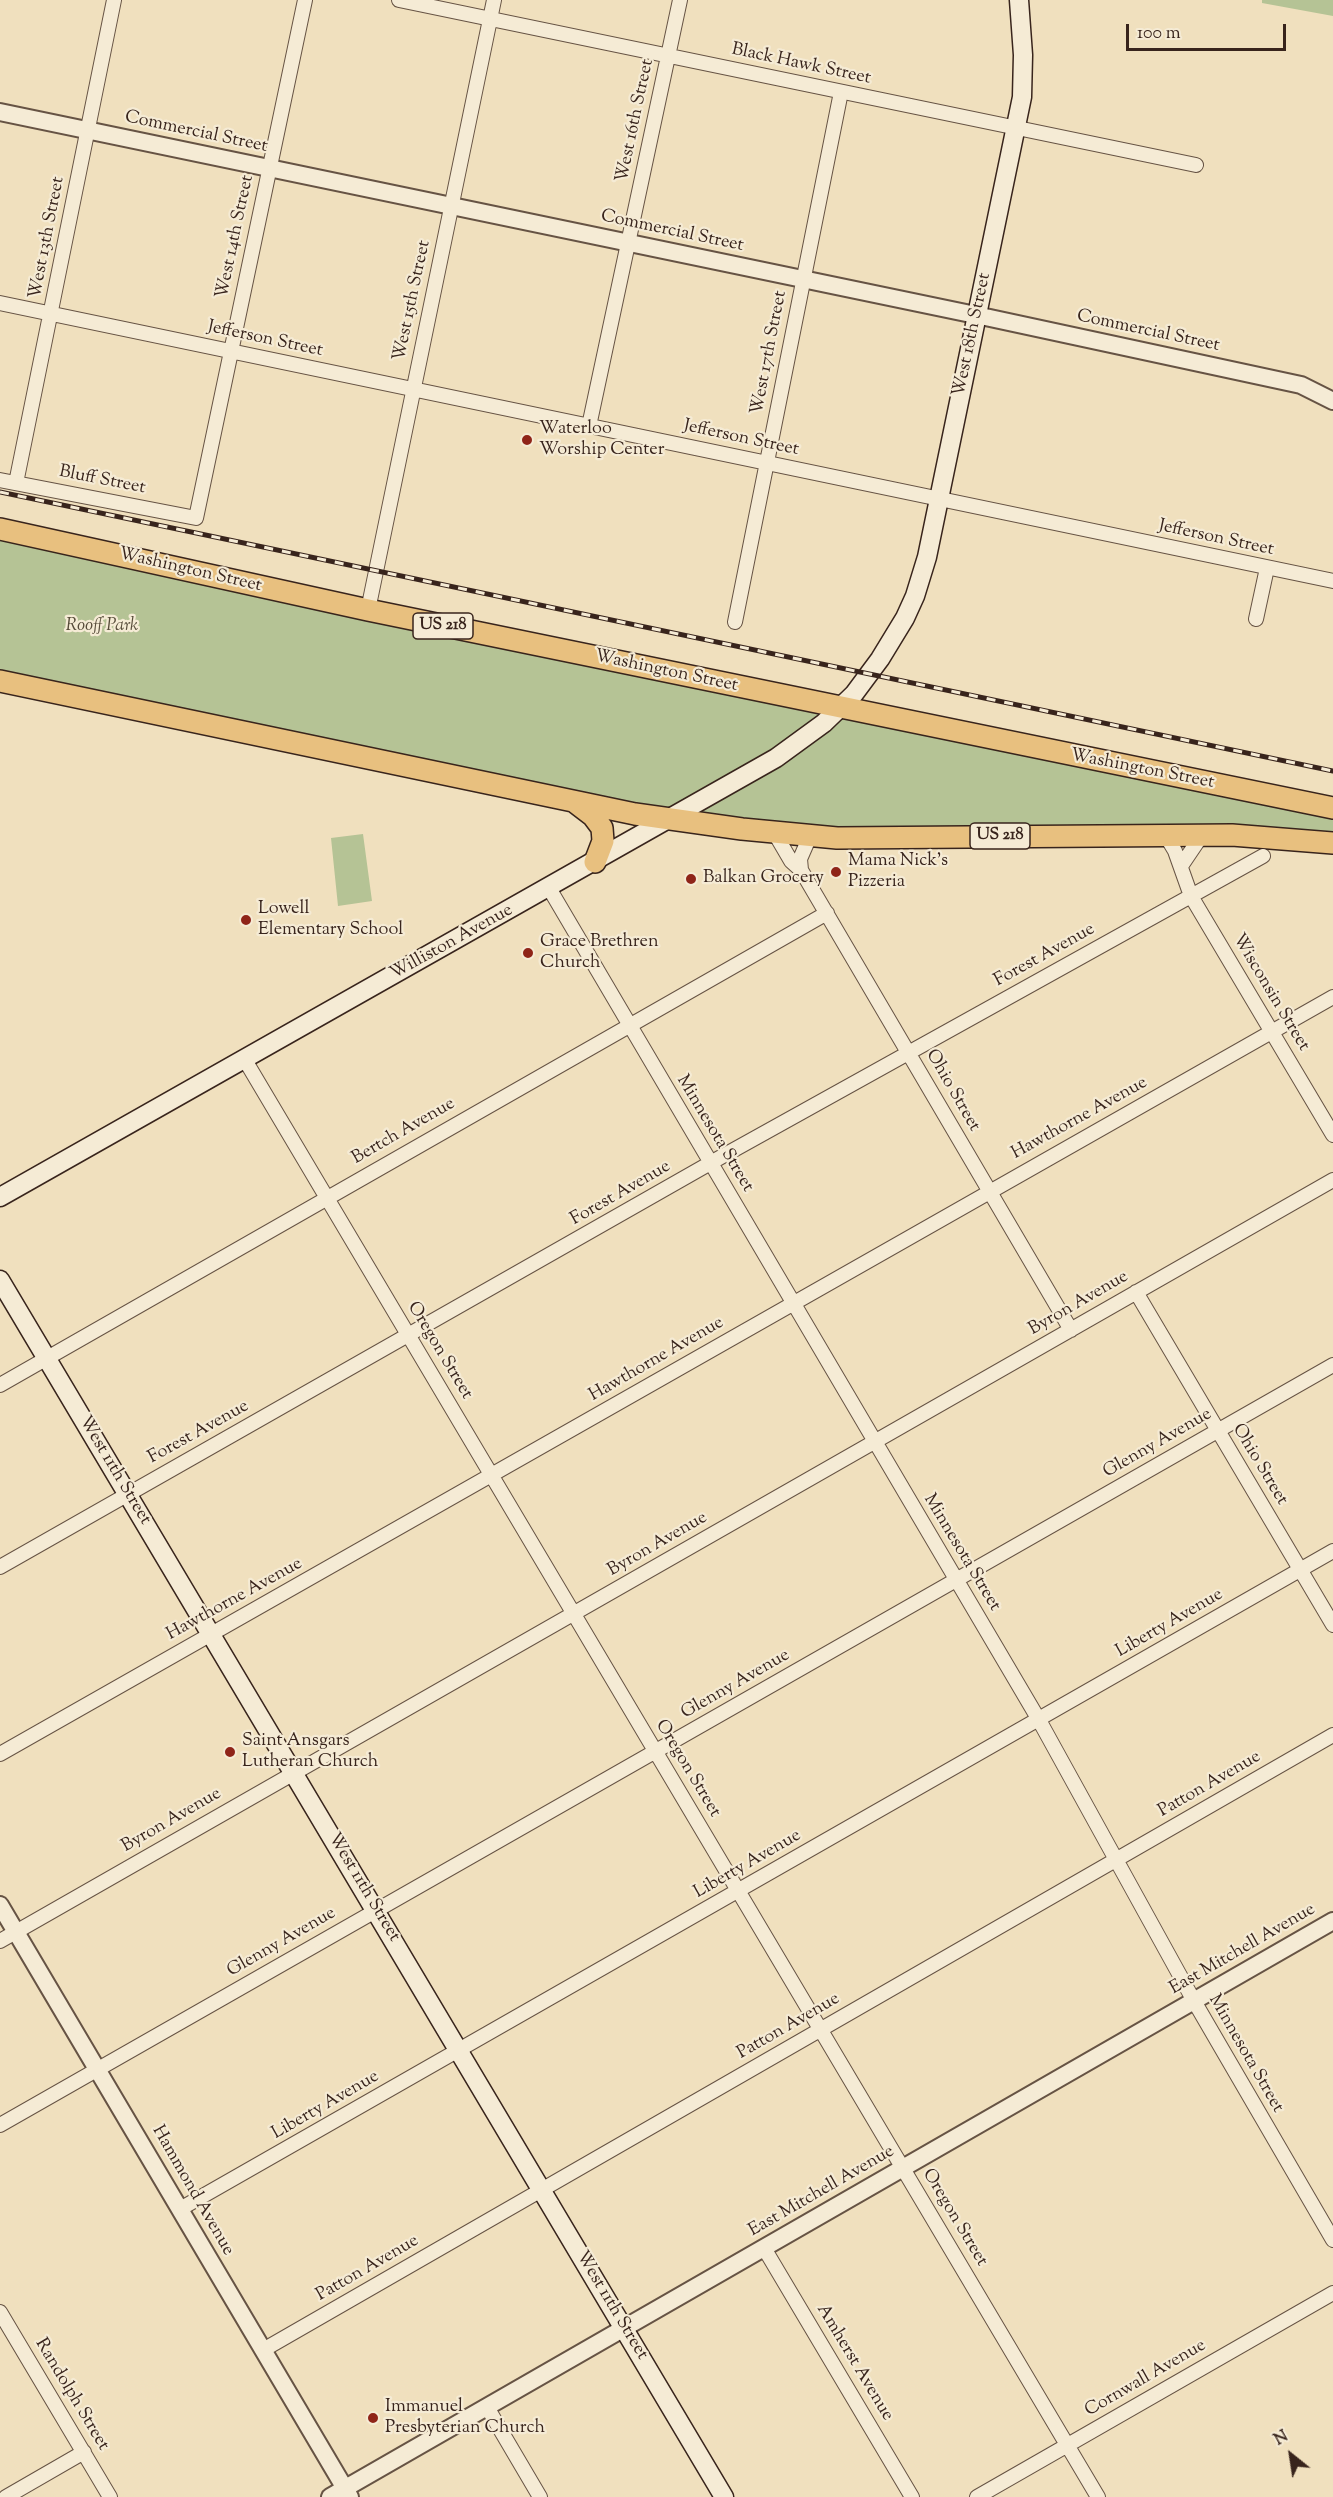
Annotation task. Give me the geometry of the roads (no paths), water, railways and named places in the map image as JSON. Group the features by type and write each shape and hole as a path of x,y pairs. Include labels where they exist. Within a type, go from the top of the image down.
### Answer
{"highway":[{"name":"Washington Street","path":"0,529 368,610 840,709 1333,808"},
{"name":"US 218","path":"0,681 668,820 837,838 1202,835 1270,836 1333,843"},
{"path":"573,801 593,816 602,828 603,842 595,862"}],"main road":[{"name":"West 18th Street","path":"880,659 915,596 927,557 978,316 1022,97 1023,71 1019,0"},
{"name":"Williston Avenue","path":"0,1197 784,753 840,709 880,659"},
{"name":"West 11th Street","path":"0,1280 210,1635 377,1910 724,2497"}],"street":[{"name":"West 13th Street","path":"16,483 114,0"},
{"name":"West 14th Street","path":"196,518 305,0"},
{"name":"Black Hawk Street","path":"399,0 1196,165"},
{"name":"West 15th Street","path":"368,610 494,0"},
{"name":"West 16th Street","path":"589,426 680,0"},
{"name":"West 17th Street","path":"735,622 841,92"},
{"name":"Commercial Street","path":"0,112 1301,385 1333,401"},
{"name":"Jefferson Street","path":"0,303 1333,581"},
{"name":"Bluff Street","path":"0,480 196,518"},
{"path":"1256,619 1267,568"},
{"name":"Ohio Street","path":"774,832 791,861 801,870 1071,1330"},
{"path":"1181,866 1202,835"},
{"path":"801,870 800,859 810,836"},
{"name":"Wisconsin Street","path":"1166,836 1181,866 1191,896 1333,1135"},
{"name":"Forest Avenue","path":"0,1567 908,1052 1263,856"},
{"name":"Minnesota Street","path":"549,888 1039,1720 1194,2001 1333,2240"},
{"name":"Bertch Avenue","path":"0,1384 826,913"},
{"name":"Hawthorne Avenue","path":"0,1754 1333,997"},
{"name":"Oregon Street","path":"245,1060 1098,2497"},
{"name":"Byron Avenue","path":"0,1941 292,1772 574,1614 1333,1180"},
{"name":"Ohio Street","path":"1136,1292 1333,1625"},
{"name":"Glenny Avenue","path":"0,2125 1333,1365"},
{"name":"Liberty Avenue","path":"180,2209 1333,1551"},
{"name":"Patton Avenue","path":"263,2350 1333,1735"},
{"name":"Hammond Avenue","path":"0,1905 263,2350 342,2494"},
{"name":"East Mitchell Avenue","path":"342,2494 487,2407 1333,1921"},
{"name":"Amherst Avenue","path":"764,2248 912,2497"},
{"name":"Cornwall Avenue","path":"977,2497 1333,2293"},
{"name":"Randolph Street","path":"0,2313 110,2497"},
{"path":"487,2407 540,2497"},
{"path":"6,2497 84,2452"}],"railway":[{"path":"0,492 1333,771"}],"place":[{"name":"Waterloo Worship Center","path":"527,440"},
{"name":"Mama Nick's Pizzeria","path":"836,872"},
{"name":"Balkan Grocery","path":"691,879"},
{"name":"Lowell Elementary School","path":"246,920"},
{"name":"Grace Brethren Church","path":"528,953"},
{"name":"Saint Ansgars Lutheran Church","path":"230,1752"},
{"name":"Immanuel Presbyterian Church","path":"373,2418"}],"park label":[{"name":"Rooff Park","path":"102,627"}]}
